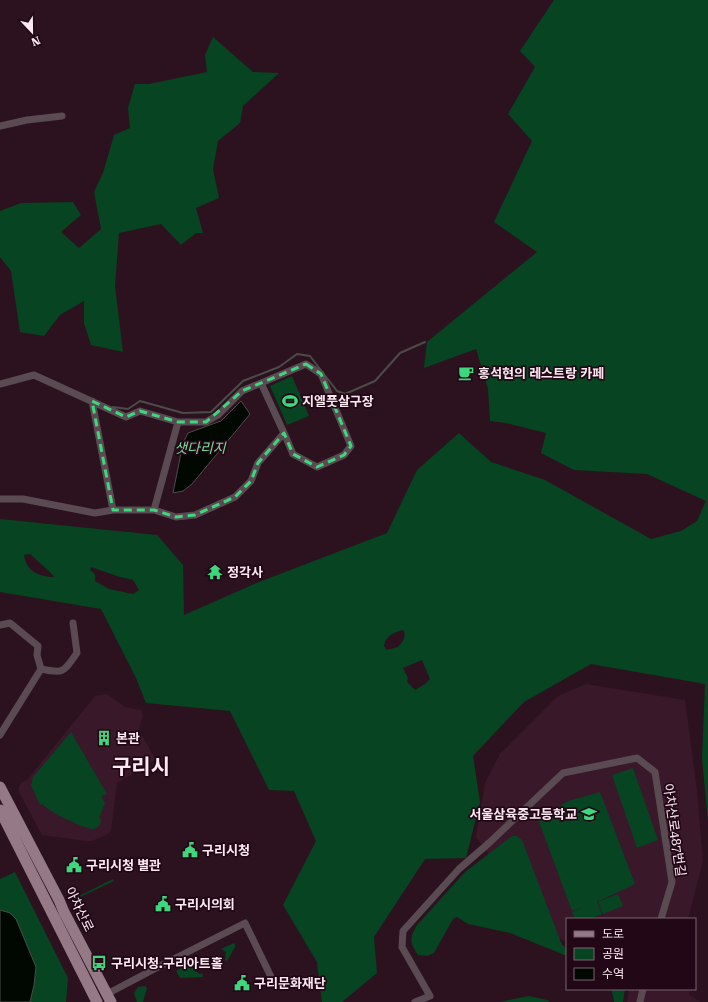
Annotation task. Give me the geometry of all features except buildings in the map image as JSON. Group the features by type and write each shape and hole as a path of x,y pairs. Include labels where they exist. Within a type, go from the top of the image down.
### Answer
{"main road":[{"name":"아차산로","path":"0,787 60,900 109,998"},
{"name":"아차산로","path":"0,810 97,1002"}],"street":[{"path":"0,126 27,120 62,116"},
{"path":"0,384 34,375 126,417 140,411 178,422 206,422 218,415 242,391 306,364 321,374 351,446 344,455 317,467 293,454 261,383"},
{"path":"92,401 113,510"},
{"path":"154,510 178,422"},
{"path":"0,499 23,499 95,513 113,510 154,510 176,517 195,515 235,497 251,481 258,463 284,433"},
{"path":"0,625 10,623 38,646 37,655 41,669 0,735"},
{"path":"41,669 58,672 66,669 77,653 73,623"},
{"name":"아차산로487번길","path":"415,1002 430,996 402,947 403,931 459,869 512,823 564,773 637,758 655,772 672,882 661,918"},
{"path":"109,998 160,966 245,923 274,983"},
{"path":"640,1002 643,990"}],"highlighted area":[{"path":"306,364 321,374 351,446 344,455 317,467 293,454 284,433 258,463 251,481 235,497 195,515 176,517 154,510 113,510 92,401 126,417 140,411 178,422 206,422 242,391"}],"shaded area":[{"name":"서울삼육중고등학교","path":"586,684 685,700 697,791 703,861 688,918 566,918 566,942 545,929 476,837 485,783 500,754 558,696"},
{"path":"107,694 125,707 141,710 143,716 139,730 156,760 117,783 111,830 108,834 92,841 42,835 18,790 19,787 21,783 28,779 95,696"},
{"path":"690,990 689,995 701,1002 627,1002 629,991"}],"green space":[{"path":"554,0 708,0 708,822 702,758 705,684 591,664 524,702 473,756 480,802 466,858 425,859 374,937 377,973 342,1002 322,1002 317,962 283,905 316,841 294,791 269,790 230,711 146,703 136,678 101,609 0,592 0,519 157,535 183,565 184,615 259,582 387,533 417,470 459,433 491,462 545,480 651,539 681,531 697,521 706,501 647,474 574,470 541,453 546,433 506,423 490,421 488,389 476,349 424,368 427,342 537,252 494,222 532,141 508,114 535,67 520,51","holes":["30,554 54,577 43,576 34,572 27,565 24,555","91,567 133,580 139,590 133,594 109,589 95,581 95,575 90,570","403,630 405,634 403,641 398,647 387,650 384,646 386,639 393,633","422,660 430,679 415,690 407,682 408,678 403,668"]},
{"path":"213,37 253,72 279,73 243,106 240,123 218,141 213,169 219,198 196,208 203,233 196,233 181,245 161,224 119,233 115,286 123,352 91,345 84,323 84,301 60,315 44,336 20,332 11,271 0,257 0,211 21,203 73,202 81,215 61,232 79,248 101,229 94,192 103,173 114,135 130,128 128,108 135,84 149,84 207,72 205,55"},
{"name":"지엘풋살구장","path":"292,376 309,416 287,425 270,386"},
{"path":"71,732 107,794 101,796 105,803 99,818 101,819 100,825 94,829 87,828 73,822 51,811 42,804 40,805 31,785 33,777"},
{"path":"633,768 658,840 637,848 612,775"},
{"path":"600,792 635,884 597,902 602,914 592,918 575,918 572,912 583,907 572,911 538,819 568,801"},
{"path":"512,836 517,836 522,840 562,945 566,947 566,956 510,933 468,924 457,917 453,919 434,953 427,956 418,955 412,944 413,933 417,925 465,872"},
{"path":"15,872 68,978 66,1002 0,1002 0,879"},
{"path":"113,879 114,881 72,901 71,900"},
{"path":"618,894 623,906 603,914 598,902"},
{"path":"234,943 235,947 227,961 225,960 226,952 221,949"},
{"path":"197,960 200,967 195,971 200,974 202,973 203,977 180,978 176,971"},
{"path":"145,986 147,988 143,1002 137,1002 134,993 138,987"},
{"path":"611,990 625,990 623,1002 614,1002"},
{"path":"529,996 550,1002 499,1002"}],"water":[{"name":"샛다리지","path":"241,401 250,414 192,484 183,491 173,493 183,443 188,433 221,421"},
{"path":"0,910 10,913 16,919 36,967 30,1002 0,1002"}],"waterway":[{"path":"113,407 128,409 140,401 183,413 211,412 243,381 279,367 297,354 310,356 337,391 345,394 375,381 400,353 425,342"}],"place":[{"name":"홍석현의 레스트랑 카페","path":"466,373"},
{"name":"지엘풋살구장","path":"290,401"},
{"name":"정각사","path":"215,572"},
{"name":"본관","path":"104,738"},
{"name":"서울삼육중고등학교","path":"589,814"},
{"name":"구리시청","path":"190,850"},
{"name":"구리시청 별관","path":"74,865"},
{"name":"구리시의회","path":"163,904"},
{"name":"구리시청.구리아트홀","path":"99,963"},
{"name":"구리문화재단","path":"242,983"}],"district":[{"name":"구리시","path":"141,767"}]}
